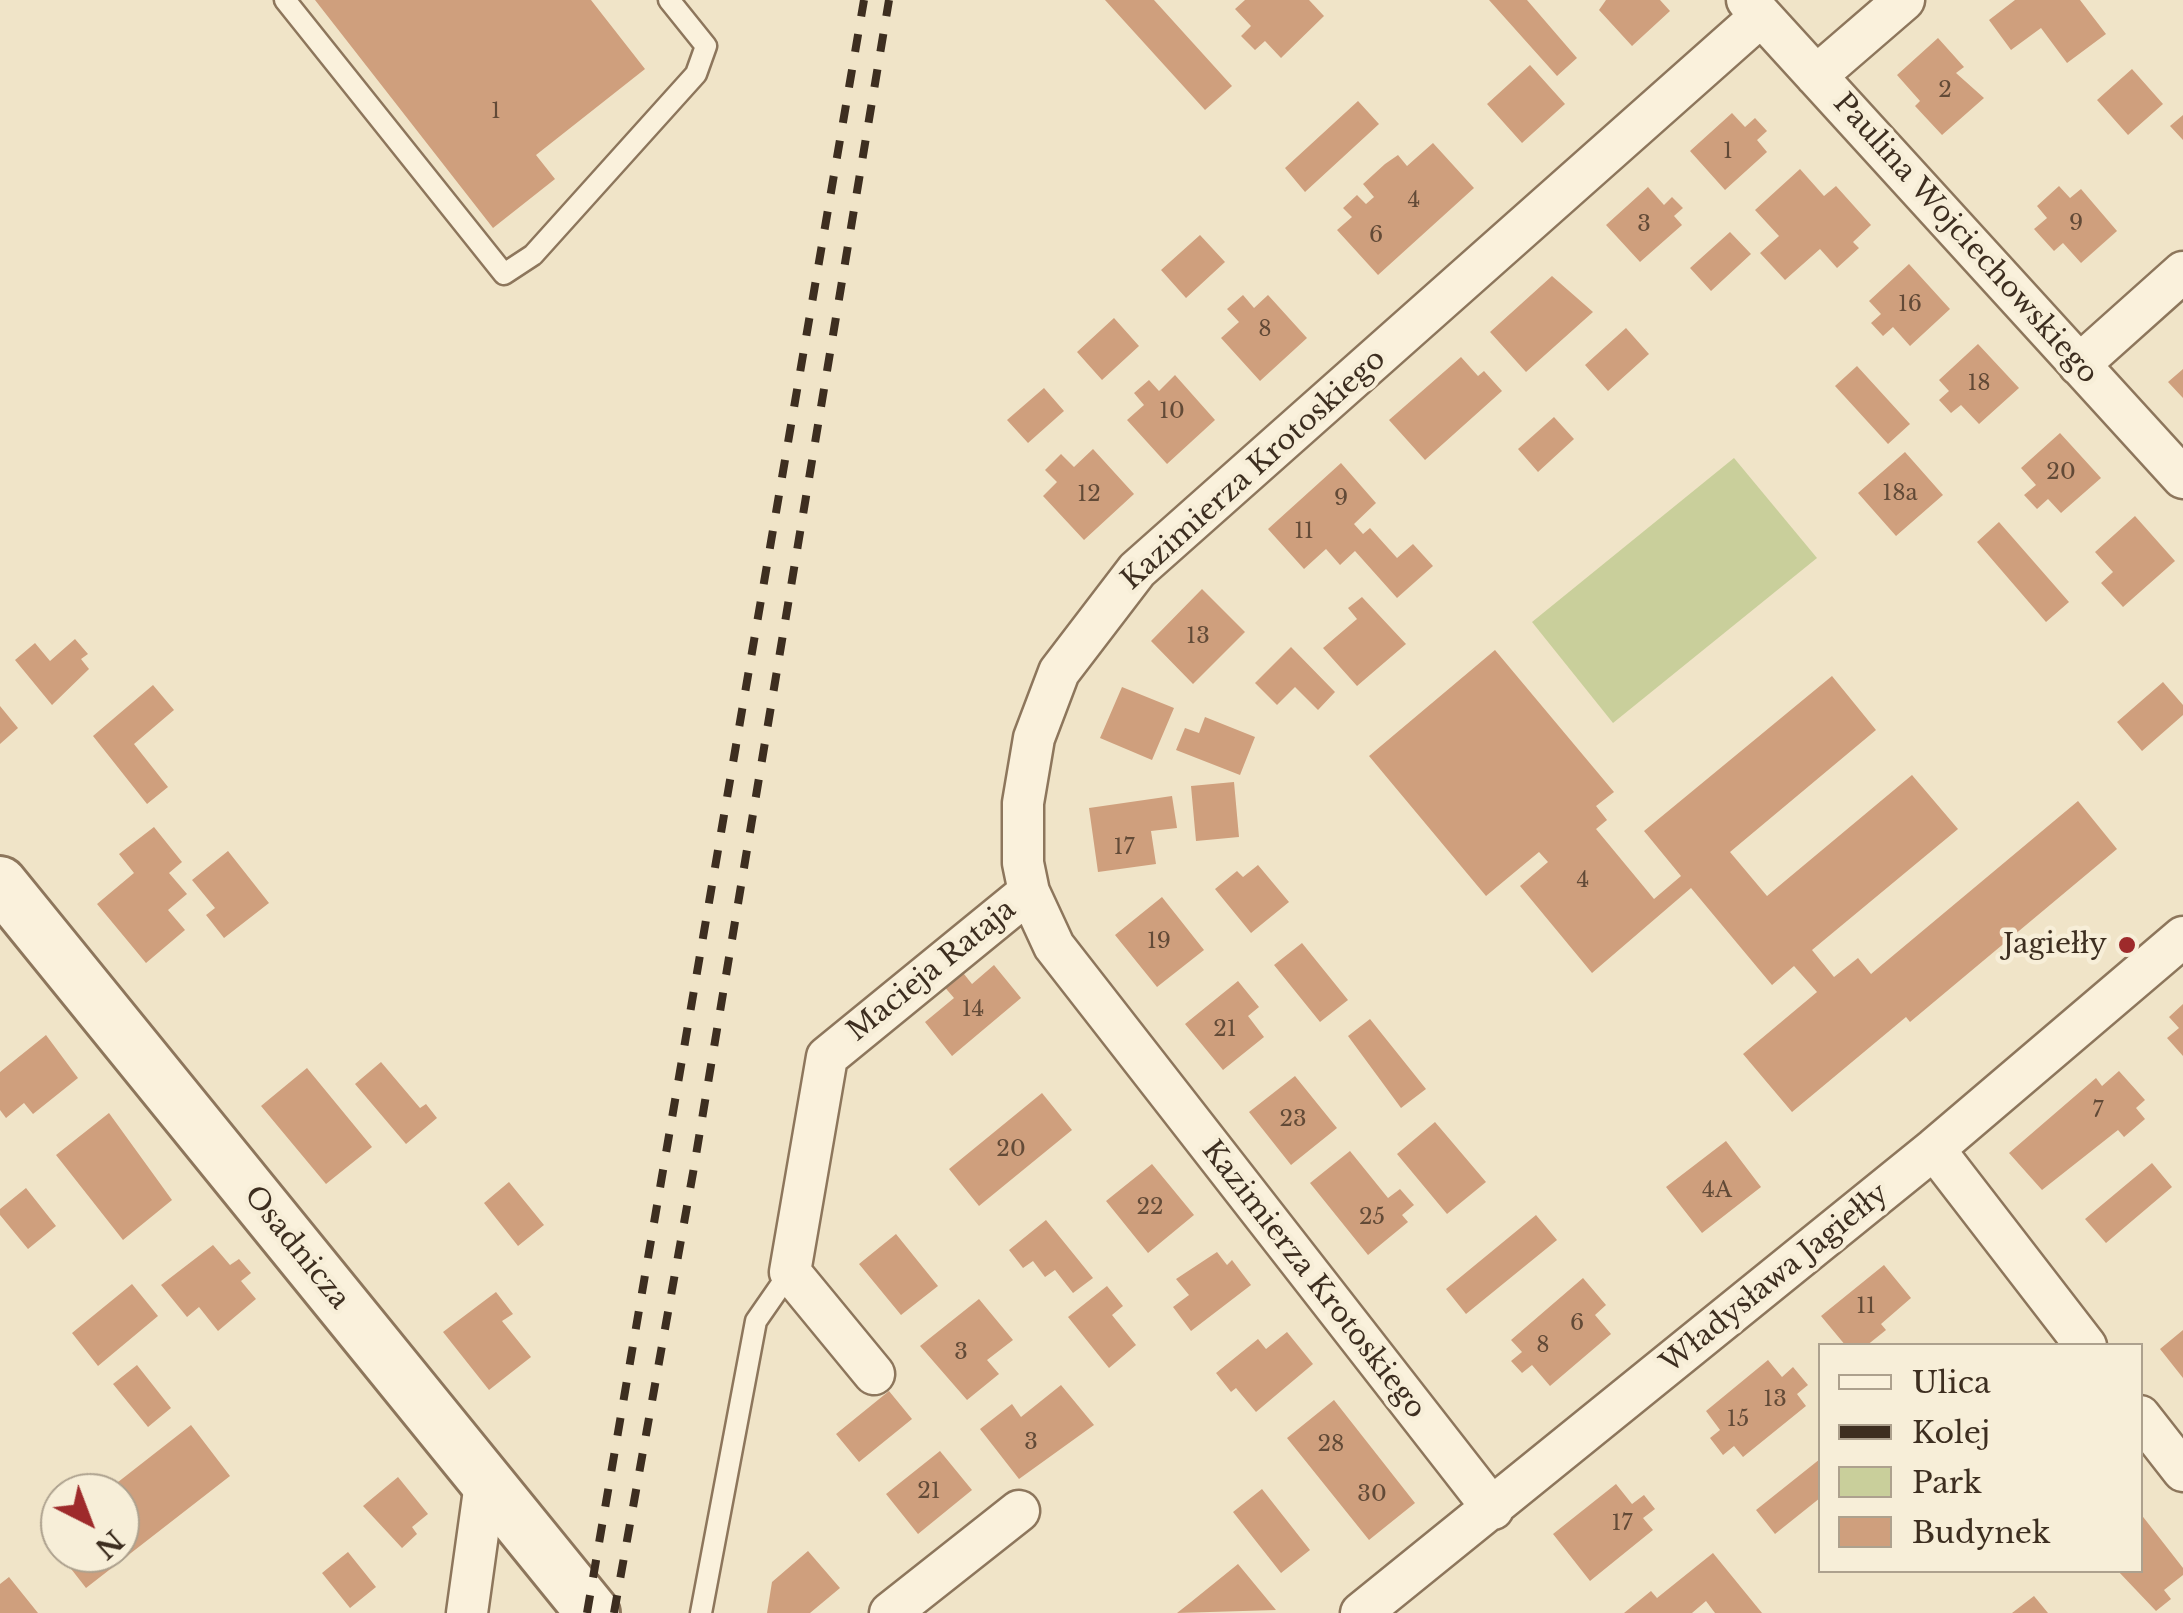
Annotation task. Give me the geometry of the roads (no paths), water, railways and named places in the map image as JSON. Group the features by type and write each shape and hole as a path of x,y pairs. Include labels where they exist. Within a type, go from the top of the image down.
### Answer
{"street":[{"path":"1816,76 1904,0"},
{"name":"Paulina Wojciechowskiego","path":"1754,8 2183,478"},
{"name":"Kazimierza Krotoskiego","path":"1493,1510 1054,946 1029,892 1023,863 1023,803 1034,738 1059,672 1137,570 1754,8"},
{"path":"2079,365 2183,272"},
{"name":"Osadnicza","path":"0,883 593,1613"},
{"name":"Macieja Rataja","path":"790,1272 827,1057 1029,892"},
{"name":"Władysława Jagiełły","path":"1361,1613 1493,1510 1934,1149 2183,937"},
{"path":"1934,1149 2084,1343"},
{"path":"790,1272 874,1374"},
{"path":"2143,1420 2183,1471"},
{"path":"468,1613 485,1482"},
{"path":"890,1613 1019,1510"}],"lane":[{"path":"285,0 504,274 533,255 696,74 706,46 669,0"},
{"path":"701,1613 756,1321 790,1272"}],"railway":[{"path":"587,1613 864,0"},
{"path":"614,1613 693,1173 889,0"}],"place":[{"name":"Jagiełły","path":"2127,945"}]}
